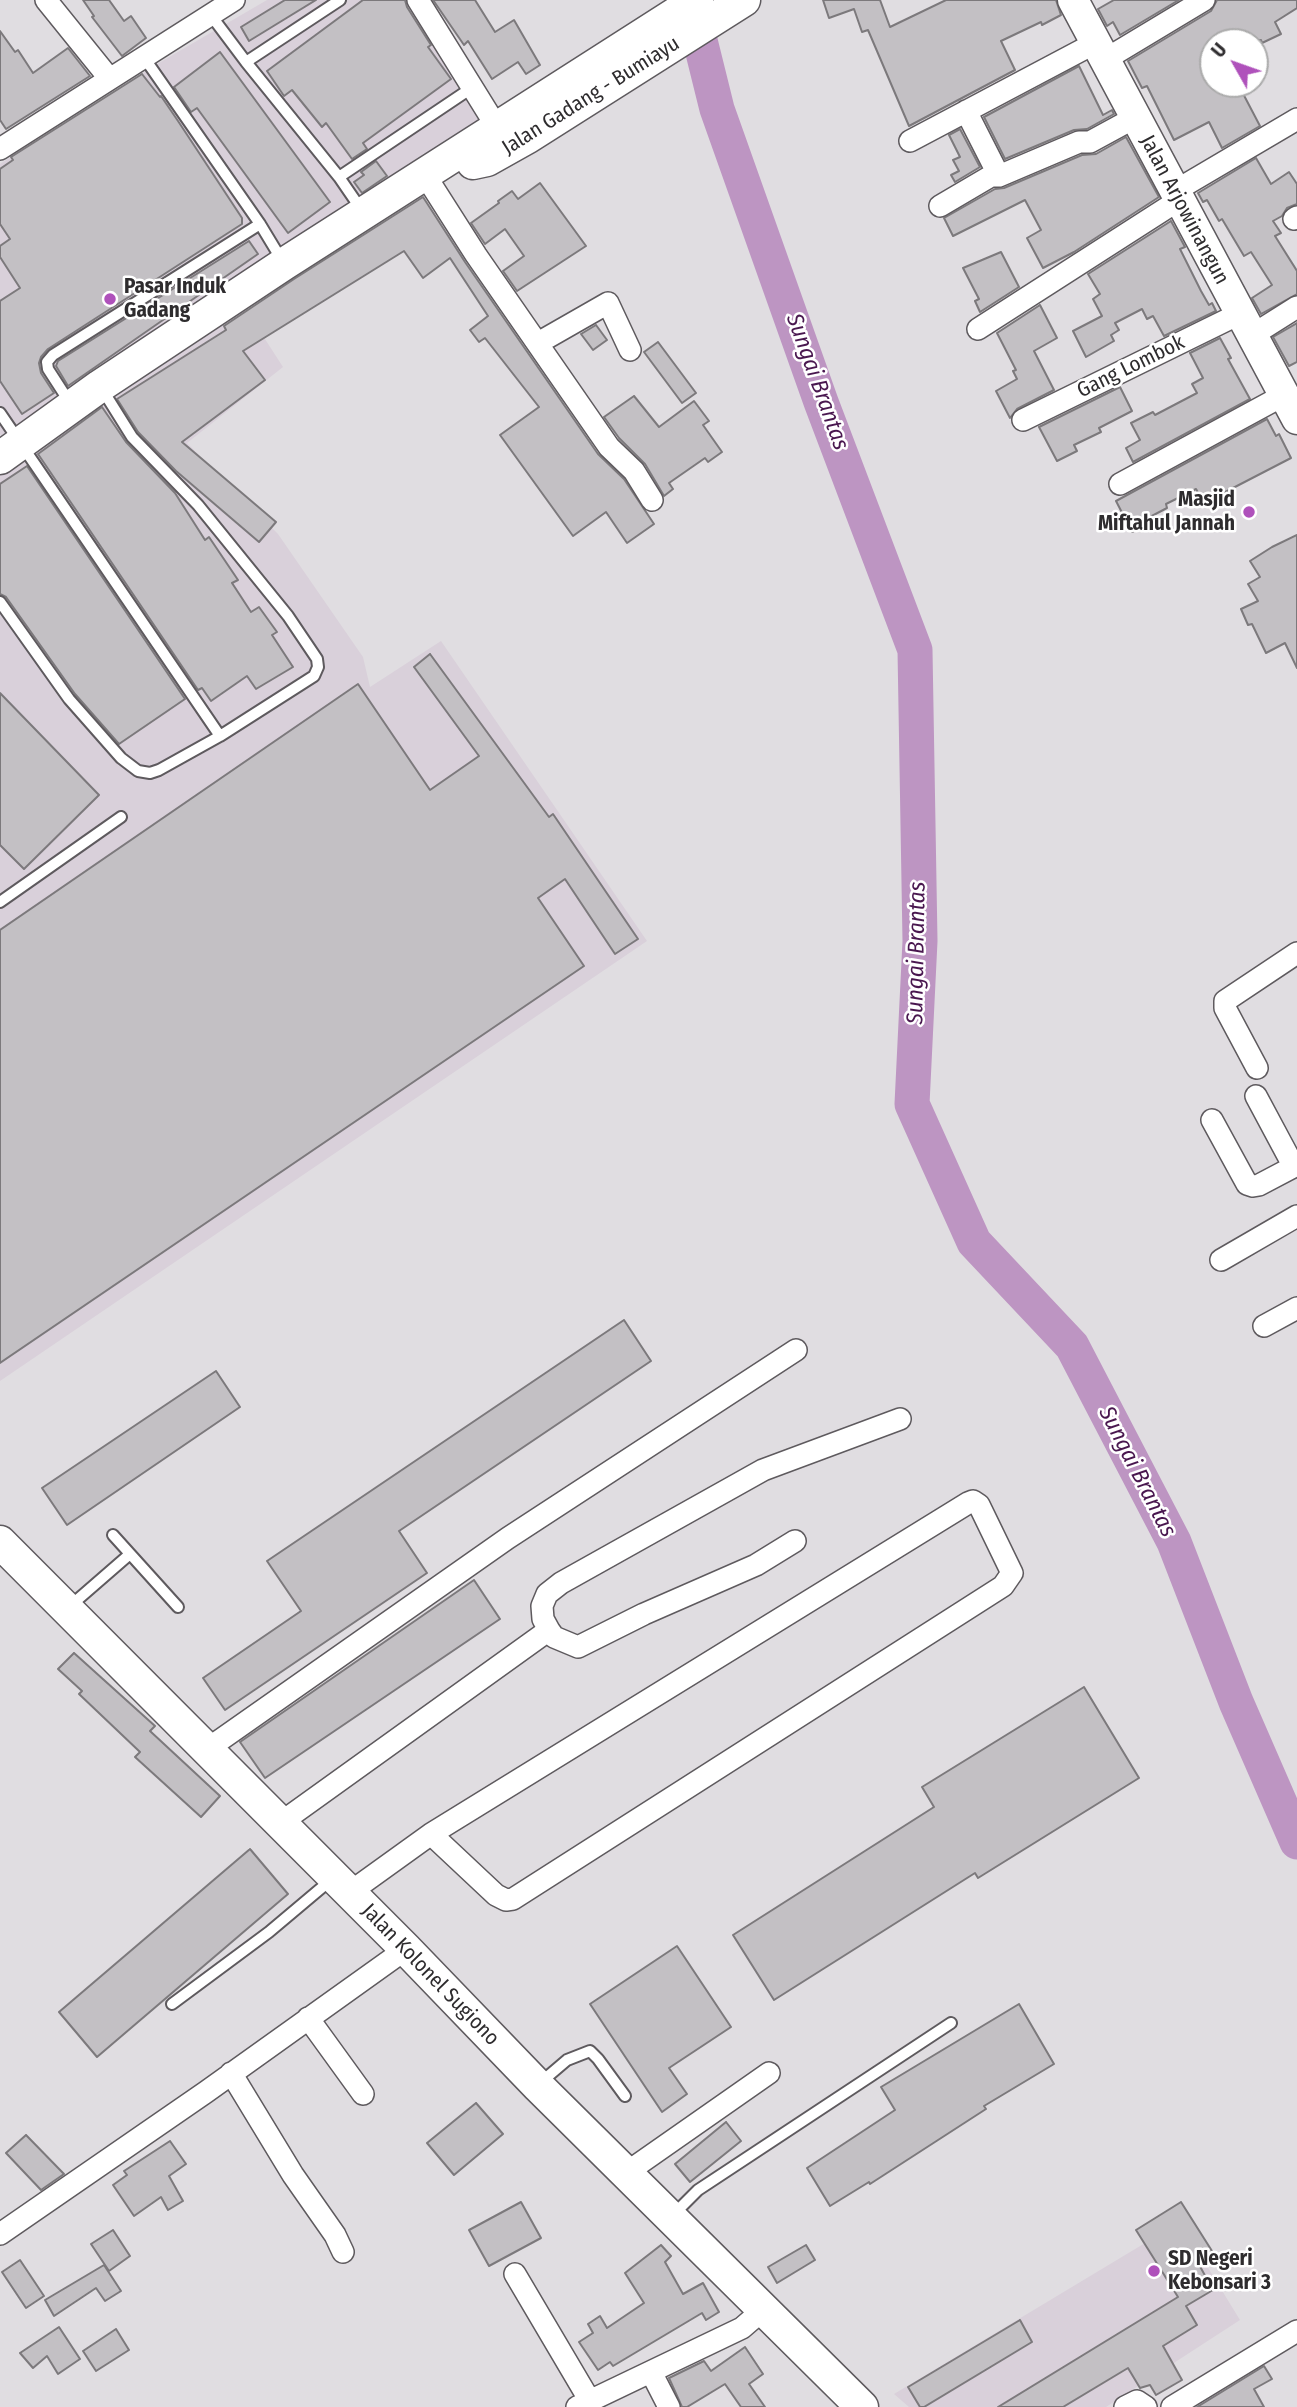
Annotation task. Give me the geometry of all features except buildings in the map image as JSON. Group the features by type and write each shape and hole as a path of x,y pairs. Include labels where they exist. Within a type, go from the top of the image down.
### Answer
{"main road":[{"name":"Jalan Gadang - Bumiayu","path":"10,450 100,386 284,264 427,174 486,160 516,126 697,0"},
{"name":"Jalan Gadang - Bumiayu","path":"516,126 744,0"},
{"name":"Jalan Arjowinangun","path":"1073,0 1291,407"},
{"name":"Jalan Kolonel Sugiono","path":"0,1542 406,1949 538,2086 862,2407"}],"street":[{"path":"46,0 109,78"},
{"path":"0,149 234,0"},
{"path":"418,0 474,87 516,126"},
{"path":"910,141 967,111 1205,0"},
{"path":"967,111 999,176"},
{"path":"940,206 991,176 999,176 1079,142 1090,142 1136,117"},
{"path":"978,329 1177,195 1297,119"},
{"path":"427,174 476,255 610,447 634,471 652,500"},
{"path":"538,343 608,303 630,351"},
{"name":"Gang Lombok","path":"1023,420 1245,325 1297,307"},
{"path":"1120,484 1291,407"},
{"path":"1257,1068 1225,1008 1224,1001 1297,953"},
{"path":"1212,1120 1247,1184 1259,1185 1296,1166 1256,1097"},
{"path":"1221,1260 1297,1216"},
{"path":"1264,1326 1297,1308"},
{"path":"206,1750 508,1538 796,1350"},
{"path":"795,1541 756,1565 578,1647 554,1637 543,1619 542,1606 547,1594 561,1583 763,1470 901,1419"},
{"path":"347,1891 968,1503 973,1501 979,1505 1012,1573 1003,1587 513,1899 506,1900 496,1895 435,1838"},
{"path":"279,1824 549,1630"},
{"path":"0,2234 406,1949"},
{"path":"308,2018 363,2094"},
{"path":"231,2073 293,2175 335,2235 343,2252"},
{"path":"626,2173 769,2073"},
{"path":"515,2274 584,2404 742,2328 764,2309"},
{"path":"1172,2407 1297,2331"},
{"path":"651,2372 669,2407"},
{"path":"1125,2407 1137,2401 1146,2407"}],"lane":[{"path":"246,62 340,0"},
{"path":"210,14 339,177 364,214"},
{"path":"143,57 260,224 284,264"},
{"path":"339,177 474,87"},
{"path":"72,407 48,369 47,362 53,355 260,224"},
{"path":"0,602 69,699 121,758 138,771 150,773 159,770 220,736 314,676 318,667 317,659 288,616 198,505 132,438 100,386"},
{"path":"0,413 10,450 220,736"},
{"path":"0,902 121,817"},
{"path":"113,1535 178,1607"},
{"path":"67,1609 130,1554"},
{"path":"172,2004 269,1933 347,1891"},
{"path":"671,2217 698,2190 951,2023"},
{"path":"538,2086 567,2060 590,2052 625,2096"}],"shaded area":[{"name":"Pasar Induk Gadang","path":"267,0 412,0 484,118 7,444 0,434 0,164 159,63"},
{"path":"243,305 283,367 187,443 278,534 363,657 370,687 441,641 647,941 0,1381 0,476 100,403"},
{"name":"SD Negeri Kebonsari 3","path":"1180,2222 1240,2320 1106,2407 909,2407 894,2394"}],"waterway":[{"name":"Sungai Brantas","path":"690,0 717,109 821,402 915,650 920,941 912,1104 974,1242 1072,1346 1174,1542 1236,1702 1297,1842"}],"place":[{"name":"Pasar Induk Gadang","path":"110,299"},
{"name":"Masjid Miftahul Jannah","path":"1249,512"},
{"name":"SD Negeri Kebonsari 3","path":"1154,2271"}]}
